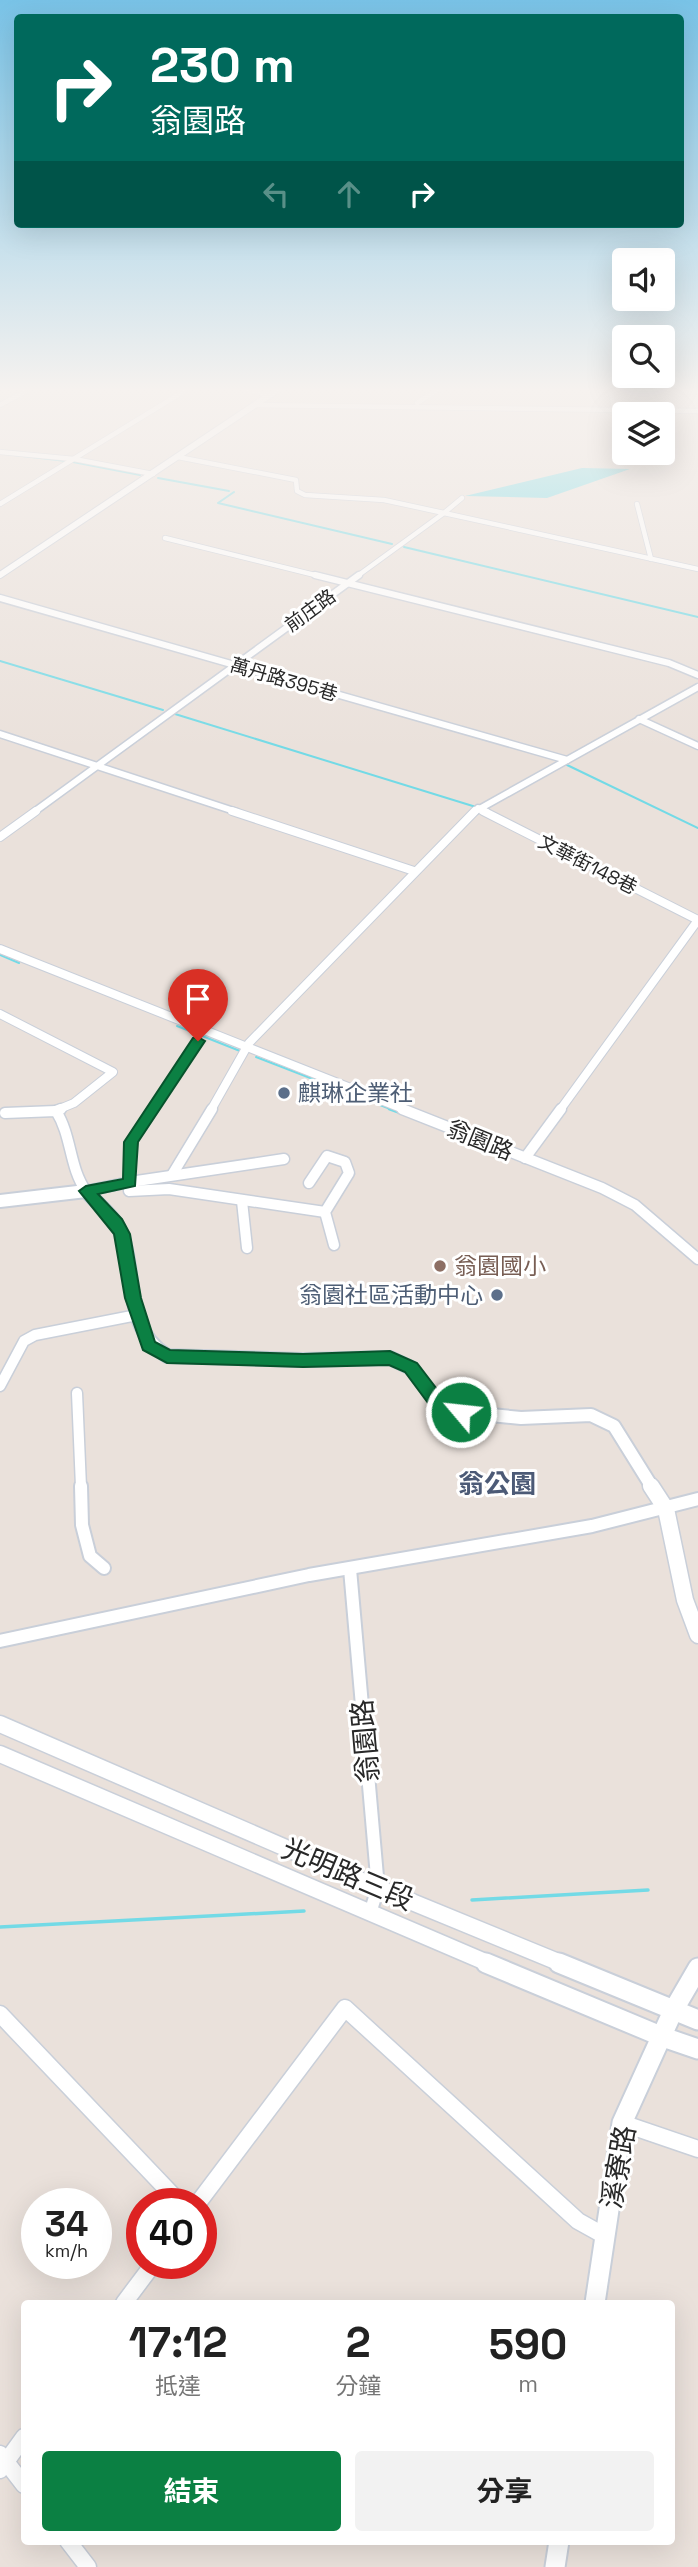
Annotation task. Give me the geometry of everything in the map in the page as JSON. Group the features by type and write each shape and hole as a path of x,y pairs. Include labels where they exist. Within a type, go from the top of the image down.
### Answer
{"street":[{"path":"0,575 99,510"},
{"path":"429,510 698,569"},
{"name":"前庄路","path":"0,837 448,510"},
{"path":"638,510 650,559"},
{"path":"165,538 669,663 698,675"},
{"name":"萬丹路395巷","path":"0,598 567,760"},
{"path":"172,1175 249,1043 414,871 480,807 698,687"},
{"path":"639,719 698,746"},
{"path":"0,734 414,871"},
{"name":"文華街148巷","path":"480,807 698,920"},
{"path":"525,1158 698,920"},
{"name":"翁園路","path":"0,949 602,1188 635,1205 698,1259"},
{"path":"0,1014 113,1072 74,1103 56,1111 2,1114"},
{"path":"198,1041 131,1142 129,1191 169,1189 326,1212"},
{"path":"56,1111 63,1120 80,1184 116,1223 122,1234 137,1315 148,1346 167,1356 303,1360 390,1358 411,1368 430,1394 446,1408 521,1418 592,1415 614,1426 666,1509 692,1600 698,1635"},
{"path":"309,1183 327,1156 345,1162 349,1173 326,1212 334,1245"},
{"path":"0,1201 86,1191 284,1158"},
{"path":"242,1201 247,1248"},
{"path":"0,1386 24,1341 35,1335 137,1315"},
{"path":"77,1393 82,1525 90,1556 104,1568"},
{"path":"0,1641 350,1569 666,1509 698,1499"},
{"name":"翁園路","path":"350,1569 378,1888 370,1913"},
{"name":"光明路三段","path":"0,1724 378,1888 698,2020"},
{"name":"光明路三段","path":"0,1754 663,2037 698,2049"},
{"path":"673,2011 698,1968"},
{"path":"209,2188 345,2008 578,2221 606,2237"},
{"name":"溪寮路","path":"596,2300 622,2123 673,2011"},
{"path":"0,2014 166,2188"},
{"path":"622,2123 698,2149"},
{"path":"126,2300 142,2279"},
{"path":"21,2440 2,2462 21,2482"},
{"path":"71,2545 88,2567"},
{"path":"555,2567 558,2545"}],"waterway":[{"path":"247,510 392,544"},
{"path":"404,547 698,617"},
{"path":"0,661 163,710"},
{"path":"175,714 476,807"},
{"path":"565,764 698,828"},
{"path":"0,955 19,963"},
{"path":"177,1026 240,1051"},
{"path":"256,1057 393,1110"},
{"path":"389,1109 400,1113"},
{"path":"472,1900 648,1890"},
{"path":"0,1927 304,1911"}],"place":[{"name":"麒琳企業社","path":"284,1093"},
{"name":"翁園國小","path":"440,1266"},
{"name":"翁園社區活動中心","path":"497,1295"}],"district":[{"name":"翁公園","path":"497,1484"}],"route":[{"path":"198,1041 131,1142 130,1182 86,1191 116,1223 122,1234 133,1298 148,1346 167,1356 303,1360 390,1358 411,1368 437,1402 461,1412"}]}
